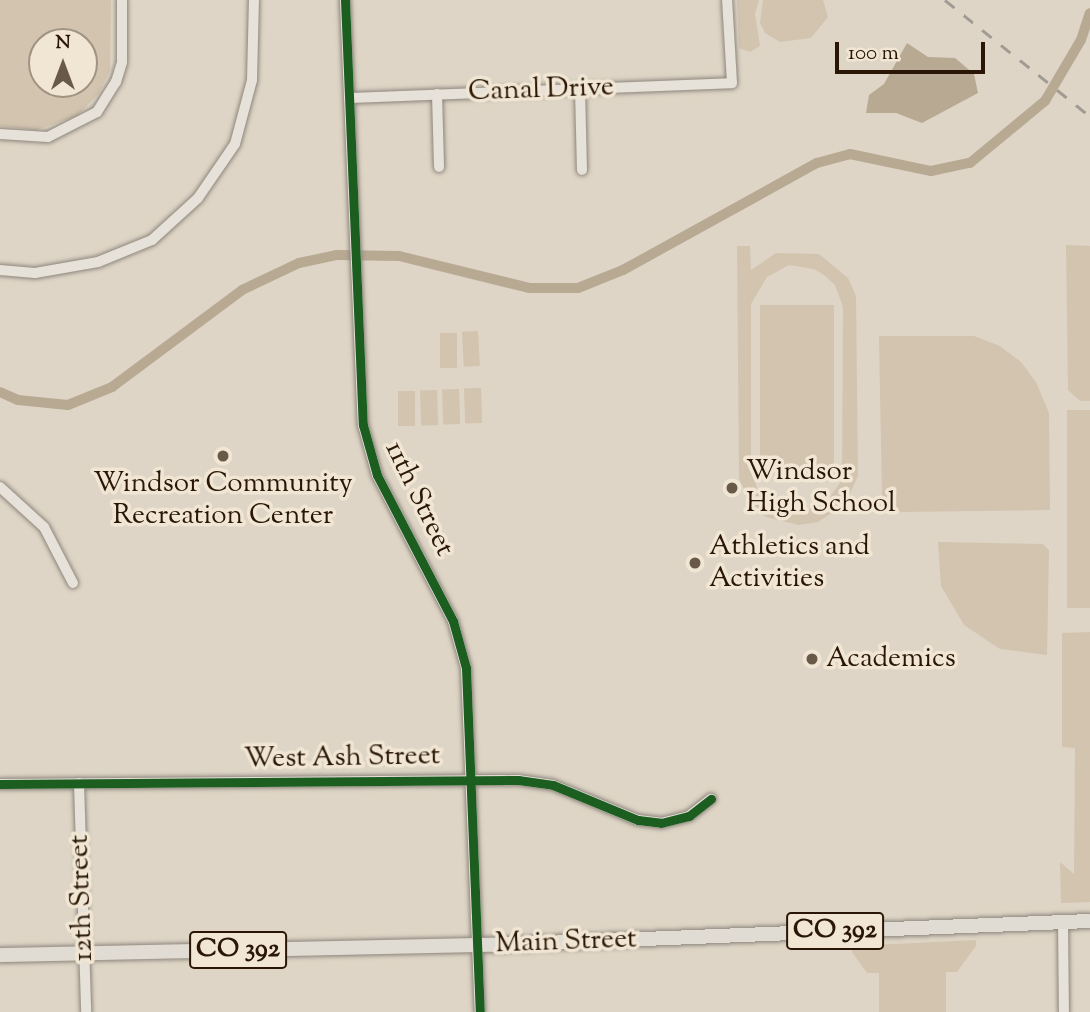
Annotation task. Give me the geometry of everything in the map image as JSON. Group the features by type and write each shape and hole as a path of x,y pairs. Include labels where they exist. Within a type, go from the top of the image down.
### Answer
{"main road":[{"name":"Main Street","path":"0,955 479,945 1090,921"}],"street":[{"path":"0,134 48,137 97,112 116,82 122,62 122,0"},
{"path":"0,270 35,273 98,262 152,240 198,198 236,144 252,80 254,0"},
{"name":"11th Street","path":"345,0 355,279 365,440 377,475 453,621 466,668 480,1012"},
{"name":"Canal Drive","path":"349,97 732,83 727,0"},
{"path":"580,89 582,170"},
{"path":"437,94 439,167"},
{"path":"0,487 44,527 73,583"},
{"name":"West Ash Street","path":"0,784 472,779 553,785 646,822 689,816 711,799"},
{"name":"12th Street","path":"79,783 86,1012"},
{"path":"1063,922 1064,1012"}],"shaded area":[{"path":"0,0 111,0 110,70 98,94 98,28 28,28 28,98 94,98 77,116 36,130 0,126"},
{"path":"737,0 759,0 755,14 760,46 750,52 739,48"},
{"path":"763,0 823,0 828,17 811,38 780,42 765,33 760,23"},
{"path":"907,43 928,57 955,58 974,74 978,93 922,123 896,113 866,113 869,95 884,84"},
{"path":"1066,245 1090,246 1090,401 1080,401 1068,390"},
{"path":"737,246 750,246 751,270 776,253 819,254 848,278 856,296 858,476 845,504 818,522 799,525 766,517 753,507 739,479","holes":["789,265 814,269 835,285 843,307 842,480 827,501 805,511 784,509 769,500 757,488 751,471 751,304 767,277"]},
{"path":"760,305 834,305 834,471 760,471"},
{"path":"478,331 480,366 464,367 462,332"},
{"path":"440,333 457,333 457,368 440,368"},
{"path":"879,336 974,336 1000,346 1021,362 1036,382 1049,413 1050,510 901,512 887,505 882,497"},
{"path":"481,388 482,423 465,424 464,389"},
{"path":"459,389 460,424 443,425 442,390"},
{"path":"437,390 438,425 421,426 420,391"},
{"path":"398,391 415,391 415,426 398,426"},
{"path":"1067,410 1090,410 1090,608 1067,608"},
{"path":"938,542 1043,544 1049,550 1047,655 1000,649 964,625 941,586"},
{"path":"1090,632 1090,902 1061,903 1060,862 1074,874 1075,748 1062,747 1062,633"},
{"path":"976,940 976,946 957,972 946,972 946,1012 879,1012 879,973 867,973 852,952 852,946"}],"waterway":[{"path":"0,392 18,400 68,405 112,387 242,290 299,263 337,255 399,256 529,288 578,288 623,270 817,163 850,154 931,171 970,163 1045,101 1081,40 1090,13"}],"railway":[{"path":"945,0 1090,116"}],"cycle path":[{"path":"345,0 363,425 377,475 453,621 466,668 480,1012"},
{"path":"0,784 518,780 553,785 638,820 661,823 689,816 711,799"}],"place":[{"name":"Windsor Community Recreation Center","path":"223,456"},
{"name":"Windsor High School","path":"732,488"},
{"name":"Athletics and Activities","path":"695,563"},
{"name":"Academics","path":"812,659"}]}
